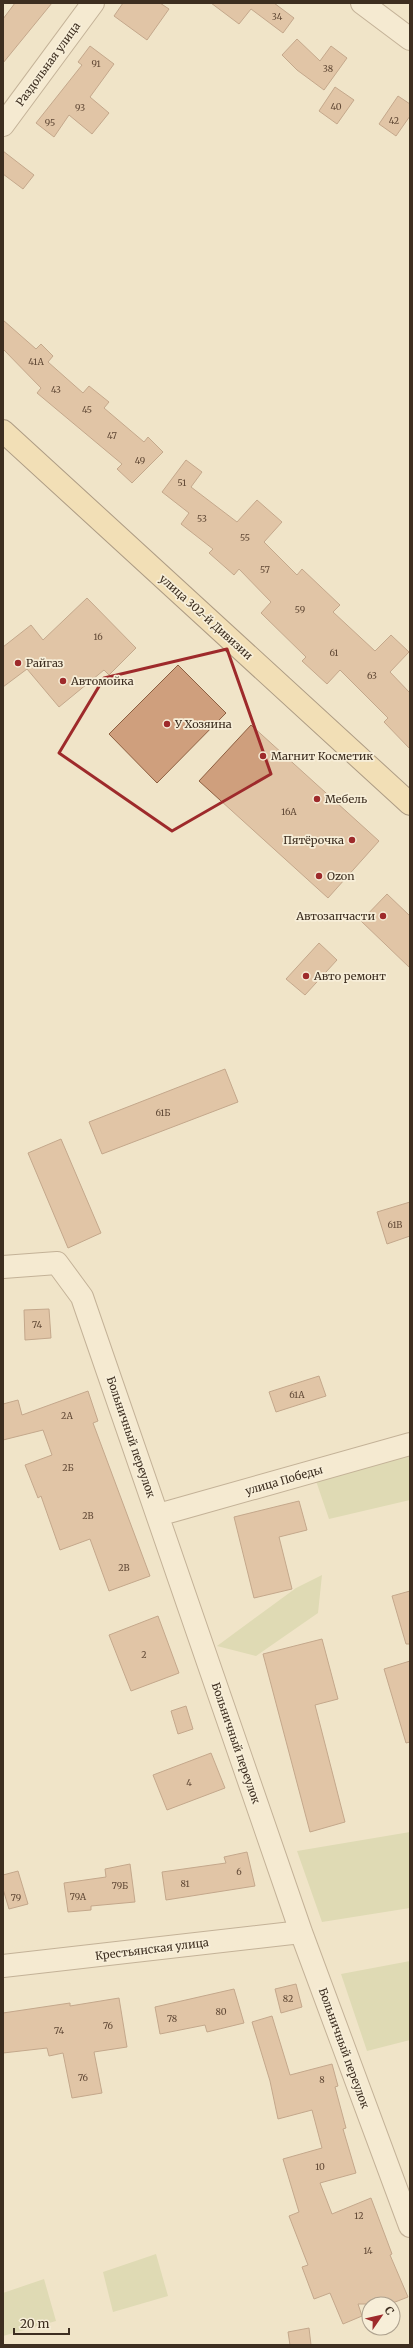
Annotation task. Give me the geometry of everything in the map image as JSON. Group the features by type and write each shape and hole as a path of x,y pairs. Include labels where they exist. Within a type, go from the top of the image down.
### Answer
{"main road":[{"name":"улица 302-й Дивизии","path":"3,431 410,804"}],"street":[{"name":"Раздольная улица","path":"3,125 93,3"},
{"path":"362,3 410,38"},
{"name":"Больничный переулок","path":"3,1266 57,1263 82,1297 301,1932 410,2226"},
{"name":"улица Победы","path":"158,1515 410,1444"},
{"name":"Крестьянская улица","path":"3,1966 301,1932"}],"highlighted area":[{"path":"227,649 271,774 172,831 59,753 104,678"}],"green space":[{"path":"410,1451 410,1500 329,1519 315,1478"},
{"path":"322,1575 318,1613 256,1656 217,1646 296,1588"},
{"path":"410,1832 410,1908 322,1922 297,1851"},
{"path":"410,1961 410,2040 367,2051 341,1974"},
{"path":"156,2254 168,2296 113,2312 103,2272"},
{"path":"44,2279 56,2321 3,2336 3,2293"}],"building":[{"path":"15,3 52,3 3,63 3,19"},
{"path":"123,3 160,3 169,9 147,40 114,16"},
{"path":"211,3 274,3 294,18 283,33 251,9 239,24"},
{"path":"297,39 320,61 331,46 347,58 324,90 297,70 282,55"},
{"path":"90,46 114,64 90,97 109,113 92,134 69,115 54,137 36,123 82,65 78,62"},
{"path":"335,87 354,100 337,124 319,111"},
{"path":"398,96 410,104 410,116 396,136 379,124"},
{"path":"3,151 34,175 23,189 3,174"},
{"path":"3,320 36,349 41,344 53,356 48,362 83,393 89,386 109,402 104,408 144,442 148,437 163,452 132,483 117,469 122,464 37,393 41,388 3,349"},
{"path":"186,460 202,472 191,487 237,522 257,500 282,522 264,542 297,575 302,569 340,605 333,612 375,651 391,635 409,652 390,672 410,693 410,749 384,722 388,718 340,670 327,684 302,661 306,657 261,613 271,602 239,569 234,575 209,553 213,549 181,524 189,513 162,492"},
{"path":"87,598 136,648 109,675 104,670 59,707 27,669 3,687 3,647 31,625 43,640"},
{"name":"У Хозяина","path":"178,665 226,713 157,783 109,734"},
{"path":"251,725 379,841 328,898 199,781"},
{"path":"387,894 410,916 410,968 361,921"},
{"path":"319,943 337,960 305,995 286,979"},
{"path":"225,1069 238,1102 102,1154 89,1122"},
{"path":"61,1139 101,1233 68,1248 28,1153"},
{"path":"410,1202 410,1236 387,1244 377,1212"},
{"path":"49,1309 51,1338 25,1340 24,1310"},
{"path":"319,1376 326,1396 276,1412 269,1392"},
{"path":"88,1391 98,1421 93,1423 150,1576 109,1591 90,1539 60,1550 41,1496 38,1498 25,1465 52,1455 43,1430 3,1440 3,1404 18,1400 22,1415"},
{"path":"299,1501 307,1530 279,1537 292,1589 254,1598 234,1517"},
{"path":"410,1591 410,1644 406,1644 392,1596"},
{"path":"158,1616 179,1673 131,1691 109,1635"},
{"path":"322,1639 338,1699 315,1705 345,1822 310,1832 263,1654"},
{"path":"410,1661 410,1742 406,1743 384,1669"},
{"path":"186,1706 193,1729 178,1734 171,1711"},
{"path":"211,1753 225,1788 167,1810 153,1775"},
{"path":"247,1852 255,1886 166,1900 162,1872 226,1863 224,1857"},
{"path":"130,1864 135,1902 91,1906 91,1910 68,1912 64,1883 106,1877 105,1869"},
{"path":"18,1871 28,1904 9,1909 3,1889 3,1875"},
{"path":"296,1984 302,2007 281,2013 275,1989"},
{"path":"234,1989 244,2023 207,2032 205,2025 160,2034 155,2007"},
{"path":"119,1998 127,2047 94,2052 102,2093 72,2098 63,2053 49,2056 47,2048 3,2053 3,2013 70,2003 70,2006"},
{"path":"272,2016 290,2075 332,2064 338,2086 335,2087 346,2128 343,2129 356,2173 320,2183 332,2214 371,2198 392,2254 390,2255 408,2297 401,2300 401,2296 361,2296 361,2304 358,2304 361,2316 343,2324 330,2293 314,2299 302,2267 308,2265 289,2216 299,2212 283,2159 322,2148 312,2110 278,2119 270,2081 252,2022"},
{"path":"309,2328 311,2345 290,2345 288,2332"}],"place":[{"name":"Райгаз","path":"18,663"},
{"name":"Автомойка","path":"63,681"},
{"name":"У Хозяина","path":"167,724"},
{"name":"Магнит Косметик","path":"263,756"},
{"name":"Мебель","path":"317,799"},
{"name":"Пятёрочка","path":"352,840"},
{"name":"Ozon","path":"319,876"},
{"name":"Автозапчасти","path":"383,916"},
{"name":"Авто ремонт","path":"306,976"}]}
